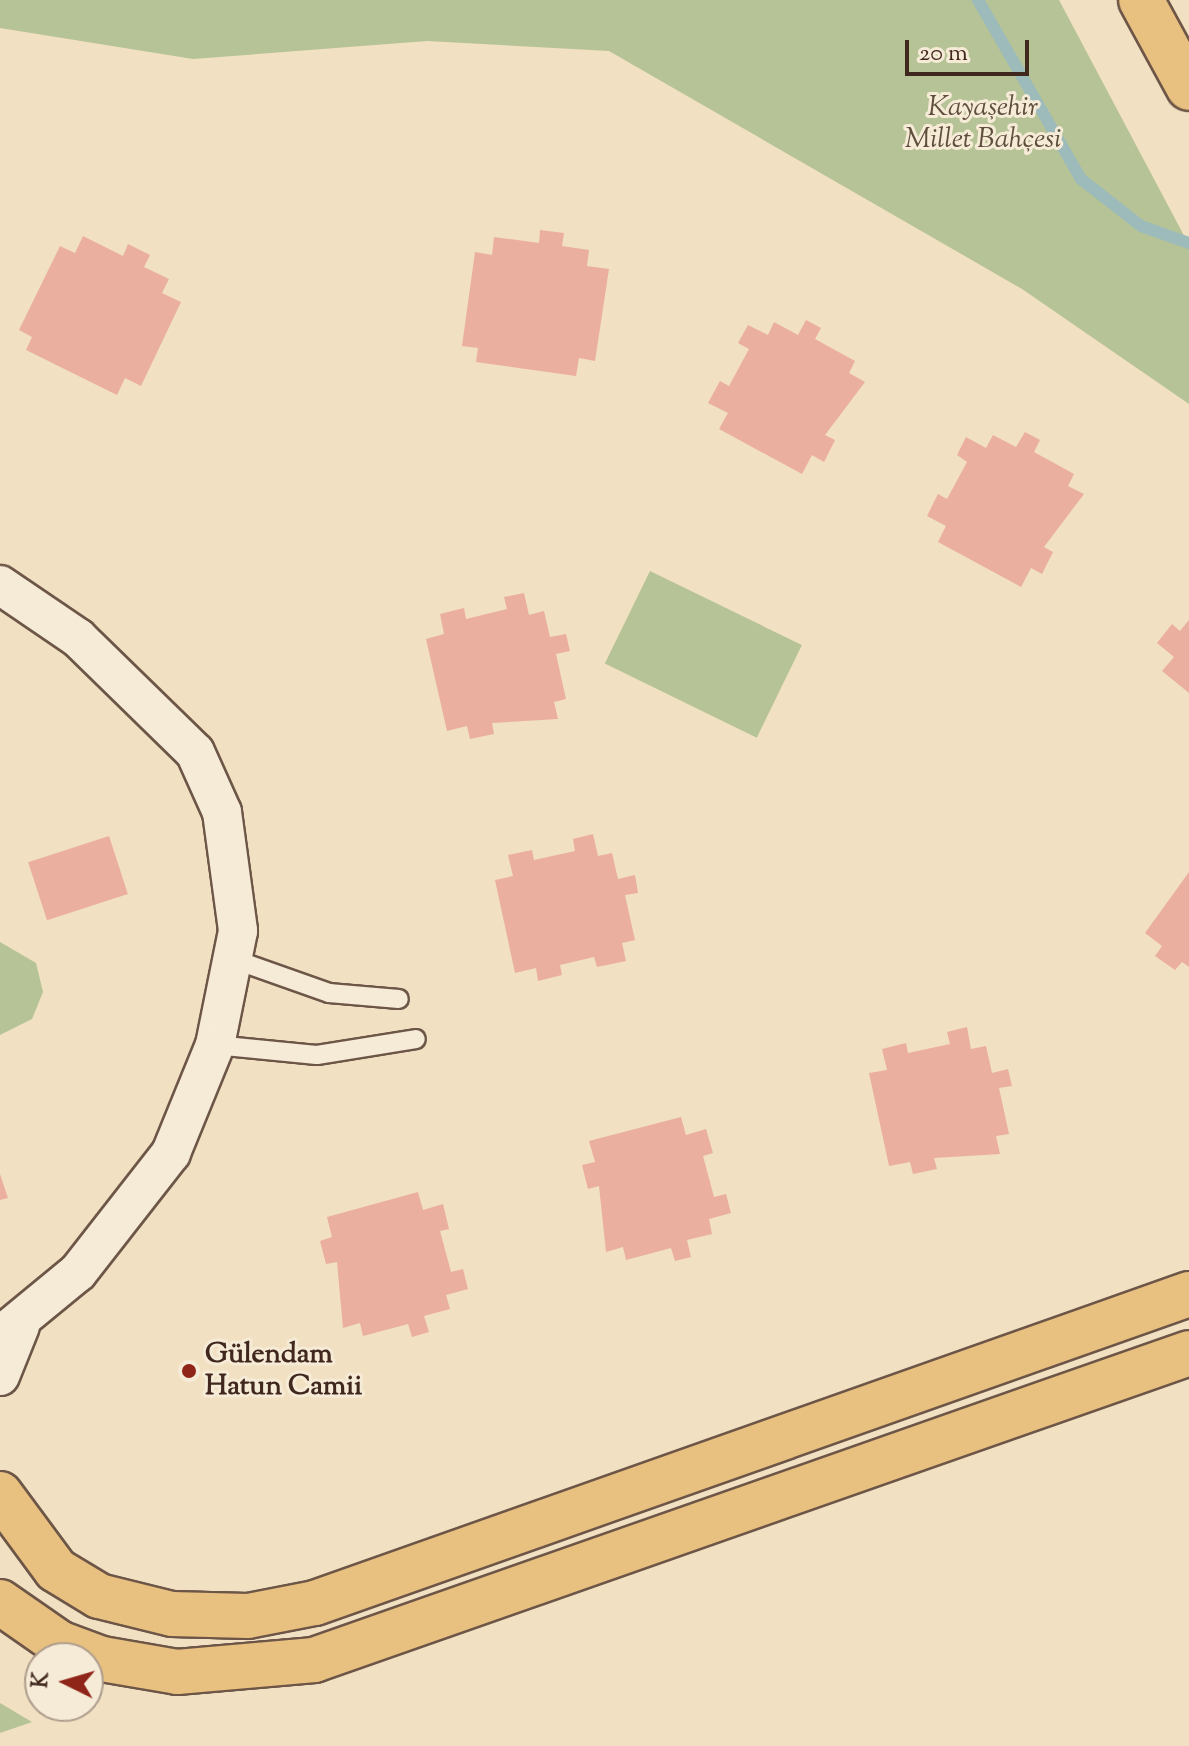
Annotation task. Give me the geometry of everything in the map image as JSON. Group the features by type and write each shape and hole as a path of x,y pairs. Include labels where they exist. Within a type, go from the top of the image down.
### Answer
{"main road":[{"path":"1141,0 1189,88"},
{"path":"0,1494 56,1570 99,1596 172,1614 248,1616 315,1603 1189,1294"},
{"path":"0,1602 59,1643 102,1659 177,1672 314,1660 1189,1353"}],"street":[{"path":"0,585 78,638 195,752 227,837 238,931 215,1045 171,1153 78,1272 10,1331 0,1376"}],"lane":[{"path":"233,959 329,993 399,999"},
{"path":"215,1045 317,1055 416,1039"}],"green space":[{"name":"Kayaşehir Millet Bahçesi","path":"0,0 1059,0 1189,245 1189,404 1022,289 609,51 427,41 193,59 0,28"},
{"path":"650,571 802,645 757,738 605,664"},
{"path":"0,942 36,963 43,992 32,1019 0,1035"},
{"path":"0,1703 24,1717 24,1722 32,1722 0,1733"}],"building":[{"path":"540,230 564,233 562,246 589,250 587,266 609,269 595,361 579,358 576,376 476,362 478,348 462,346 475,252 492,255 494,237 539,243"},
{"path":"83,236 123,256 128,244 150,255 144,267 169,279 162,293 181,302 141,386 125,378 117,395 26,350 32,337 19,330 60,246 75,253"},
{"path":"806,320 821,328 815,339 855,361 849,373 865,382 825,435 835,440 824,462 812,455 802,474 719,429 728,413 708,403 720,381 729,386 749,349 738,343 748,325 768,335 774,322 798,335"},
{"path":"1025,432 1040,440 1034,452 1074,474 1068,486 1084,494 1044,547 1053,552 1042,574 1031,568 1021,587 938,542 946,526 927,516 938,494 947,499 967,462 957,455 966,437 986,448 993,435 1016,447"},
{"path":"524,593 529,615 544,611 550,637 566,634 570,651 556,654 566,699 554,702 558,719 492,723 494,734 470,739 467,726 447,731 426,639 444,634 440,614 464,608 466,619 507,609 504,597"},
{"path":"1189,620 1189,693 1162,671 1174,657 1157,643 1172,624 1180,631"},
{"path":"593,834 598,856 612,853 618,879 635,875 638,893 625,895 635,940 622,943 626,961 597,967 594,957 560,965 562,975 538,981 536,968 515,973 495,880 513,876 508,855 532,850 534,860 575,851 573,839"},
{"path":"109,836 128,894 47,920 28,862"},
{"path":"1189,872 1189,967 1182,962 1175,970 1155,956 1162,946 1145,933"},
{"path":"967,1027 971,1049 986,1046 992,1073 1008,1069 1012,1086 999,1088 1009,1134 996,1136 1000,1154 934,1158 937,1169 913,1174 910,1162 889,1166 869,1073 887,1070 882,1049 906,1043 908,1053 950,1044 947,1032"},
{"path":"681,1117 686,1135 706,1129 713,1153 703,1156 714,1197 726,1194 731,1213 709,1219 712,1234 687,1240 691,1257 675,1261 671,1248 626,1260 623,1247 606,1252 599,1186 588,1189 582,1165 595,1162 589,1141"},
{"path":"0,1174 8,1198 0,1200"},
{"path":"418,1192 423,1210 443,1204 449,1229 440,1231 451,1272 463,1269 468,1289 446,1295 450,1309 424,1316 429,1332 412,1337 408,1324 363,1336 360,1323 343,1328 337,1262 326,1264 320,1241 332,1237 327,1217"}],"waterway":[{"path":"978,0 1081,179 1141,226 1189,243"}],"place":[{"name":"Gülendam Hatun Camii","path":"189,1371"}]}
